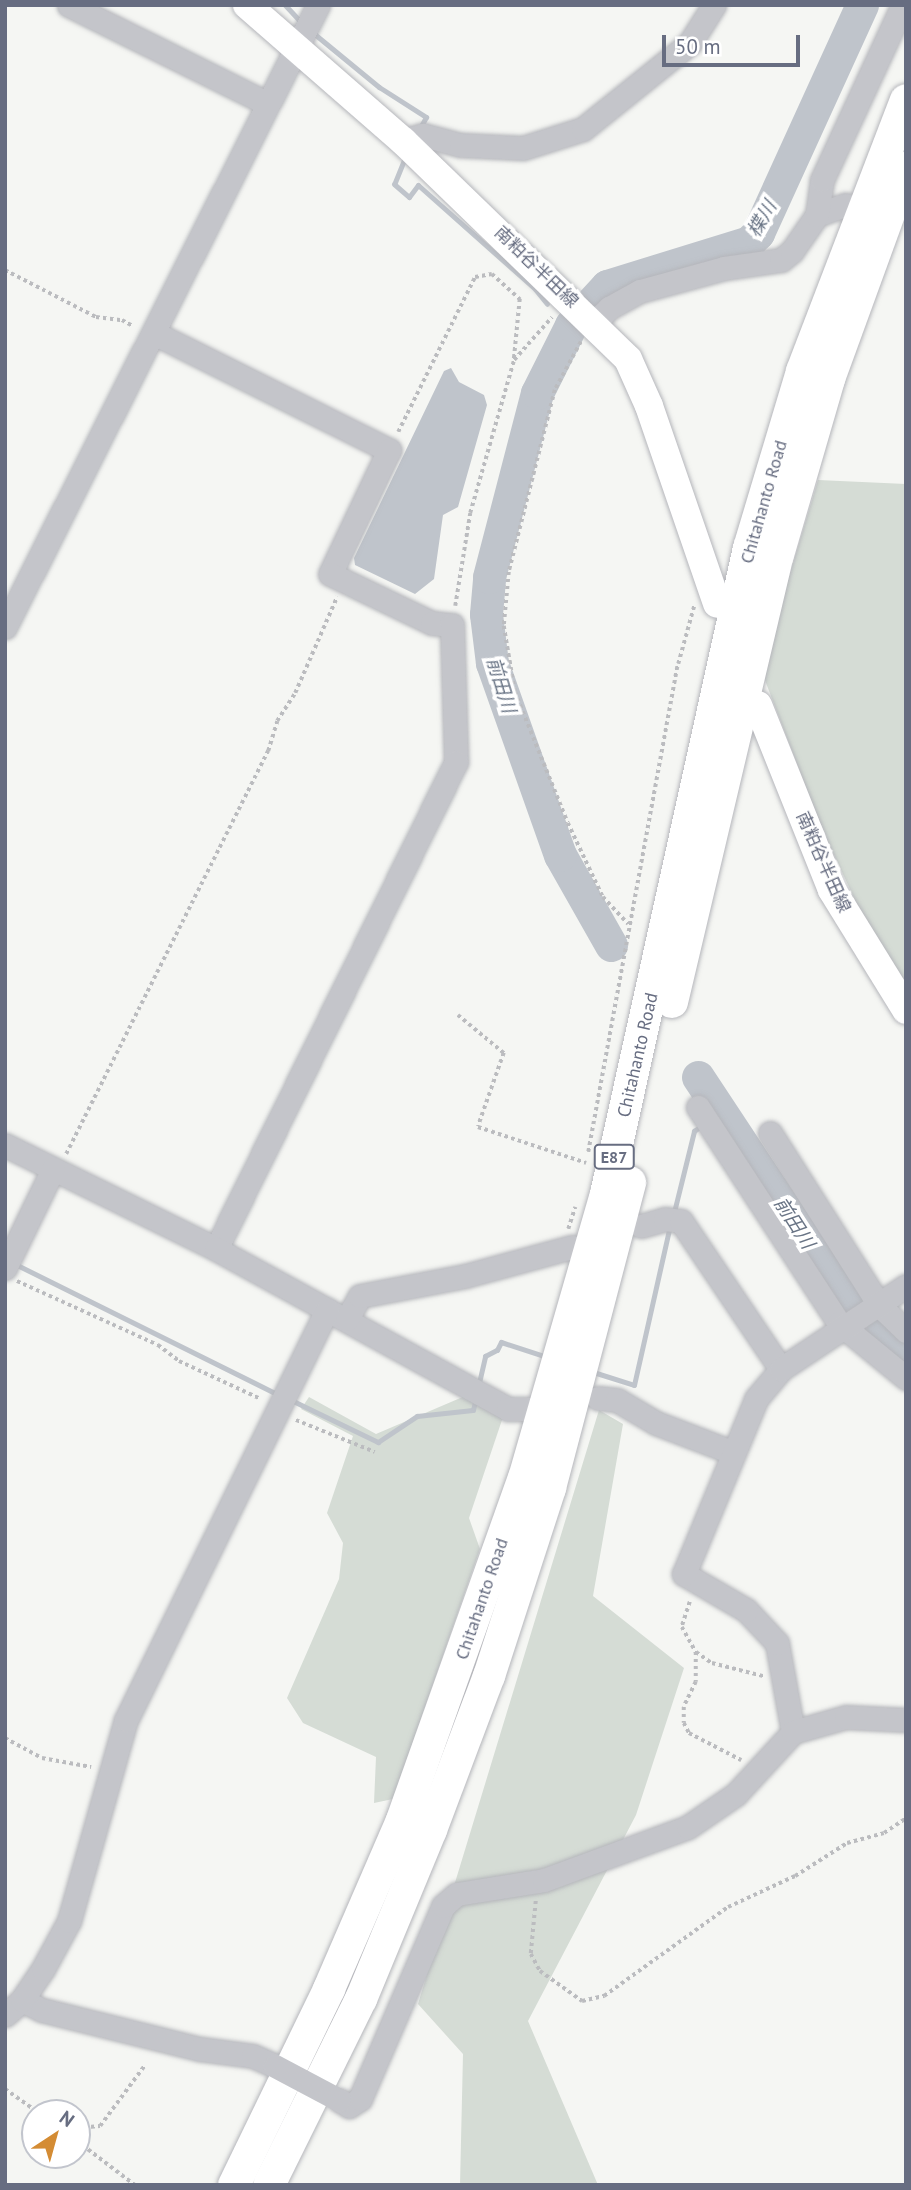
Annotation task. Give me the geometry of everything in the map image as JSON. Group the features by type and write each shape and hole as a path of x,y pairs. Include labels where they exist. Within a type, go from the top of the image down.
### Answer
{"highway":[{"name":"Chitahanto Road","path":"234,2185 329,1989 402,1820 524,1478 606,1194 749,548 802,371 906,100"},
{"name":"Chitahanto Road","path":"270,2185 361,1999 432,1830 489,1676 550,1488 620,1225 778,555 829,379 906,168"}],"main road":[{"name":"南粕谷半田線","path":"247,5 293,50 403,141 581,310 628,359 649,406 713,595"},
{"name":"南粕谷半田線","path":"758,705 832,890 906,1010"}],"street":[{"path":"68,5 266,103"},
{"path":"5,627 12,595 152,335 266,103 318,5"},
{"path":"403,141 423,135 461,145 523,148 583,129 690,43 714,5"},
{"path":"581,310 609,308 640,291 724,268 781,260 817,215 822,180 903,5"},
{"path":"817,215 845,205"},
{"path":"152,335 389,450 330,574 432,622 452,625 456,762 216,1249"},
{"path":"698,1107 846,1328 906,1378"},
{"path":"770,1133 880,1306 906,1331"},
{"path":"5,1145 216,1249 508,1409 529,1409"},
{"path":"5,1268 55,1170"},
{"path":"641,1226 665,1219 681,1221 781,1369"},
{"path":"567,1248 466,1276 360,1296 337,1314 278,1410 126,1720 109,1771 69,1921 14,2008 42,2010 200,2049 253,2056 349,2106 360,2099 443,1906 457,1894 544,1880 688,1827 736,1794 793,1732 846,1717 906,1720"},
{"path":"793,1732 777,1643 746,1610 684,1574 756,1399 781,1369 880,1306 906,1286"},
{"path":"598,1398 617,1399 656,1423 732,1452"}],"path":[{"path":"5,270 96,317 122,320 152,335"},
{"path":"389,450 475,277 492,274 520,299 514,360 470,513 452,625"},
{"path":"514,360 581,310"},
{"path":"581,310 555,390 509,572 504,626 516,692 568,823 603,897 628,924"},
{"path":"55,1170 273,741 284,706 328,626 329,611 348,583"},
{"path":"585,1171 628,924 687,626 713,595"},
{"path":"458,1015 504,1053 478,1127 586,1163"},
{"path":"567,1248 577,1198"},
{"path":"5,1275 159,1345 179,1361 278,1410 375,1452"},
{"path":"691,1579 693,1596 682,1628 696,1652 712,1663 771,1680"},
{"path":"696,1652 696,1682 684,1707 689,1733 757,1769"},
{"path":"5,1738 41,1758 109,1771"},
{"path":"544,1880 533,1914 531,1954 540,1972 582,2001 604,1996 728,1907 795,1876 847,1843 884,1833 906,1818"},
{"path":"91,2127 100,2126 145,2065"},
{"path":"5,2089 21,2100"},
{"path":"91,2152 135,2185"}],"shaded area":[{"path":"451,368 459,382 484,395 487,405 458,507 443,515 434,579 415,594 355,565 354,558 444,371"},
{"path":"818,480 906,484 906,991 856,902 822,829 761,670"},
{"path":"465,1396 504,1414 469,1518 480,1549 393,1799 374,1803 376,1757 303,1723 287,1698 339,1579 343,1543 327,1513 353,1436 301,1409 309,1397 376,1434"},
{"path":"599,1410 623,1424 593,1596 684,1668 636,1815 528,2021 598,2185 460,2185 463,2054 418,2004"}],"waterway":[{"path":"285,5 302,23"},
{"name":"前田川","path":"611,945 560,855 492,663 486,614 489,577 537,393 571,325 607,286 749,242 758,233 862,5"},
{"path":"312,32 379,87 426,117 420,128"},
{"path":"406,155 394,184 409,197 418,185 535,289 547,304"},
{"name":"前田川","path":"698,1077 835,1285 869,1323 906,1355"},
{"path":"673,1216 694,1131 701,1126"},
{"path":"590,1371 634,1385 670,1225"},
{"path":"15,1264 279,1395"},
{"path":"478,1387 485,1356 497,1350 501,1342 547,1357"},
{"path":"291,1400 378,1442 417,1416 473,1410 476,1397"}],"water label":[{"name":"楪川","path":"762,219"}]}
